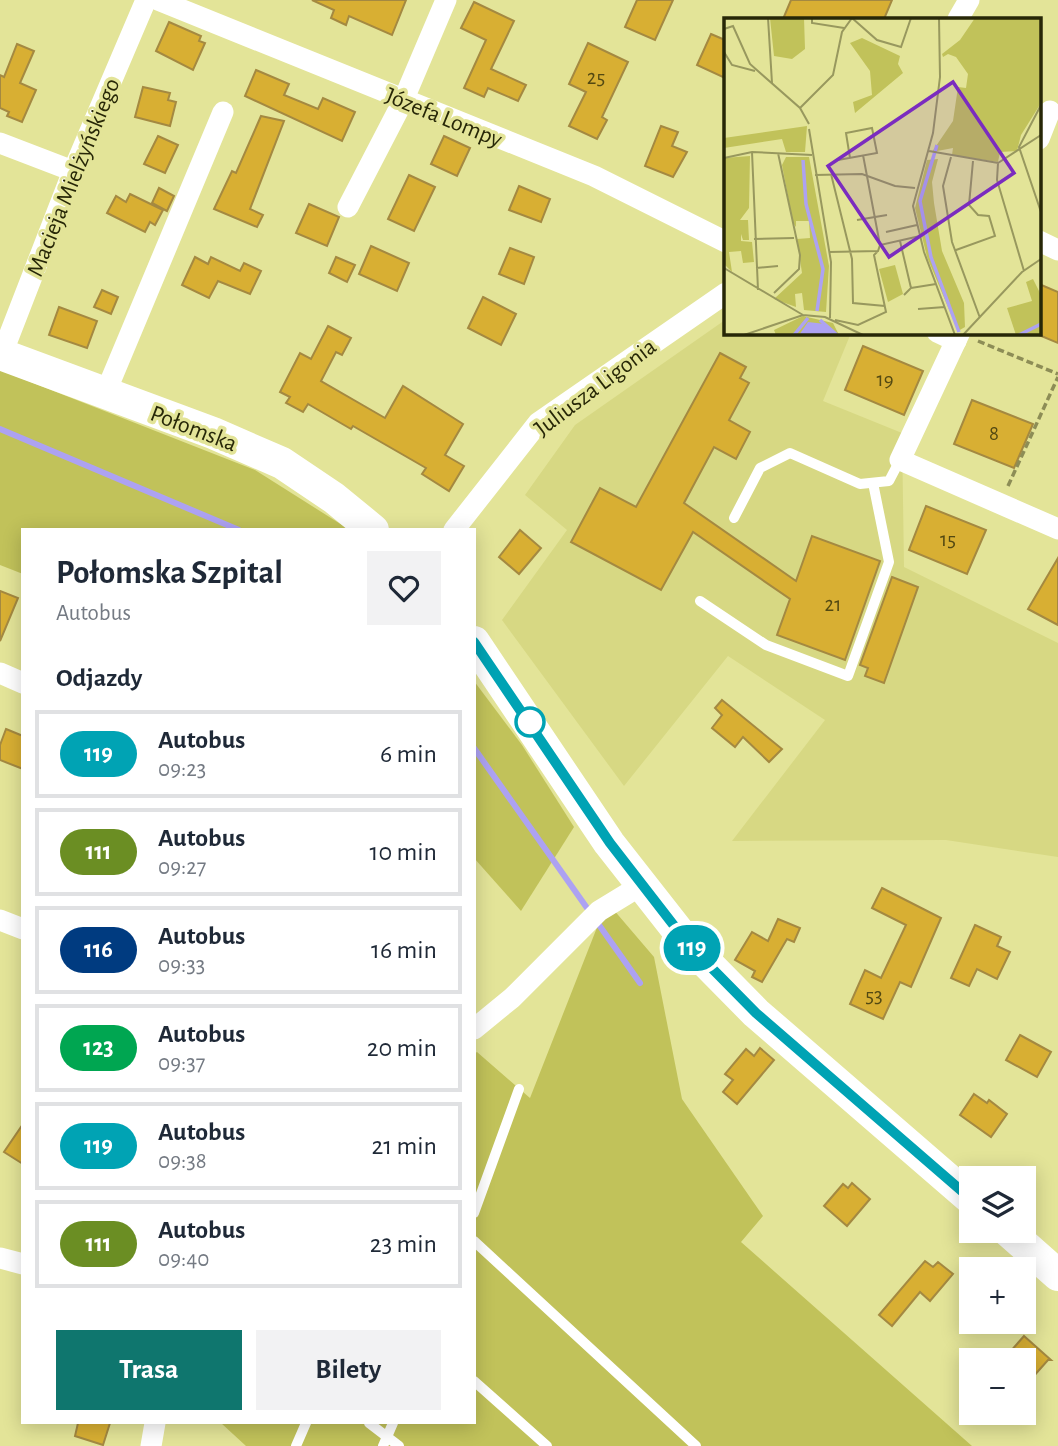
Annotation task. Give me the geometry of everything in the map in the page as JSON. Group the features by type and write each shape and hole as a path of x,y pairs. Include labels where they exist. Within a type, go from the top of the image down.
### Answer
{"street":[{"name":"Macieja Mielżyńskiego","path":"1,354 73,171 146,0"},
{"name":"Józefa Lompy","path":"158,0 594,176 724,241"},
{"path":"348,207 403,101 446,0"},
{"path":"959,18 969,0"},
{"path":"1040,136 1050,111"},
{"path":"105,394 223,112"},
{"path":"0,143 73,171"},
{"path":"1040,241 1058,250"},
{"name":"Juliusza Ligonia","path":"456,528 538,424 724,294"},
{"path":"959,336 900,460 1058,529"},
{"name":"Połomska","path":"1,354 213,433 282,463 334,498 371,528"},
{"path":"476,645 640,886 689,945 756,1013 959,1189"},
{"path":"0,673 21,682"},
{"path":"476,1026 512,998 599,911 640,886"},
{"path":"0,920 21,928"},
{"path":"1022,1243 1058,1275"},
{"path":"0,1258 21,1263"},
{"path":"151,1446 155,1424"}],"lane":[{"path":"734,517 760,468 790,453 860,484 889,481 900,460"},
{"path":"700,601 766,645 848,676 889,562 873,483"},
{"path":"476,1207 519,1089"},
{"path":"476,1243 696,1446"},
{"path":"476,1383 547,1446"},
{"path":"296,1446 306,1424"},
{"path":"370,1424 385,1441 399,1446"},
{"path":"385,1441 393,1424"}],"path":[{"path":"959,336 1058,376 1000,504"}],"shaded area":[{"path":"724,321 724,334 851,334 823,401 902,433 904,567 1058,643 1058,857 946,840 732,841 825,720 728,656 624,786 502,620 567,530 525,495 575,425"},
{"path":"0,370 255,470 347,528 21,528 21,573 0,565"},
{"path":"476,684 522,745 574,827 521,911 476,860"},
{"path":"607,902 654,957 682,1099 763,1216 741,1242 972,1446 246,1446 222,1424 476,1424 476,1053 530,1098"}],"building":[{"path":"312,0 406,0 392,35 349,16 346,25 331,18 334,10"},
{"path":"637,0 673,0 655,40 625,27"},
{"path":"791,0 892,0 884,18 783,18"},
{"path":"474,2 514,21 491,69 526,85 518,101 488,88 484,97 464,88 486,40 461,28"},
{"path":"169,22 201,36 199,41 205,43 193,70 156,51"},
{"path":"711,34 724,40 724,78 697,65"},
{"path":"588,43 628,62 602,117 607,120 597,139 569,126 586,92 569,84"},
{"path":"17,44 34,51 20,83 36,90 22,122 7,116 9,112 0,108 0,75 4,77"},
{"path":"256,70 289,84 284,95 318,109 323,98 355,112 342,141 245,96"},
{"path":"143,87 170,93 168,100 176,102 170,126 135,117"},
{"path":"261,116 284,121 250,209 263,215 257,227 214,209 232,171 236,173"},
{"path":"661,126 678,132 672,146 687,152 673,177 645,166"},
{"path":"158,136 178,145 165,173 144,164"},
{"path":"444,136 470,148 457,176 431,164"},
{"path":"409,175 435,187 414,231 388,219"},
{"path":"519,186 550,199 541,222 509,210"},
{"path":"159,188 174,196 167,211 152,203"},
{"path":"130,194 163,210 155,225 150,222 145,232 107,213 116,196 126,202"},
{"path":"309,204 339,217 327,246 296,233"},
{"path":"371,246 409,263 397,291 359,274"},
{"path":"510,248 534,257 524,284 499,274"},
{"path":"195,257 208,264 211,257 240,271 244,263 261,271 250,294 218,281 209,298 182,285"},
{"path":"336,257 355,265 347,282 329,273"},
{"path":"1040,284 1058,292 1058,343 1039,335"},
{"path":"102,290 118,297 111,314 94,307"},
{"path":"483,297 516,314 501,345 468,328"},
{"path":"59,307 97,321 87,348 49,335"},
{"path":"328,326 351,338 342,355 336,352 321,381 385,418 403,386 463,424 445,455 464,466 449,491 422,474 426,468 353,426 351,429 308,404 303,412 286,403 290,397 280,392 300,353 311,359"},
{"path":"863,346 923,371 904,415 845,390"},
{"path":"720,353 746,367 740,378 749,383 729,420 750,432 736,459 714,447 684,503 796,581 812,536 880,561 845,660 777,635 790,599 693,532 661,590 571,542 600,488 636,507"},
{"path":"972,400 1033,424 1014,468 954,444"},
{"path":"926,506 986,530 967,574 909,550"},
{"path":"520,530 541,548 519,574 499,557"},
{"path":"1058,558 1058,625 1028,609"},
{"path":"892,577 918,587 884,683 865,676 868,668 860,665"},
{"path":"0,591 18,598 0,641"},
{"path":"722,700 782,749 769,762 743,737 735,747 712,728 722,715 715,708"},
{"path":"6,729 21,735 21,768 0,760 0,745"},
{"path":"882,888 941,918 911,987 900,982 883,1019 850,1004 865,970 881,978 906,925 872,908"},
{"path":"778,919 800,928 794,942 787,939 762,982 752,977 755,971 735,960 752,932 768,941"},
{"path":"975,925 1001,937 997,946 1010,952 997,979 977,969 969,986 951,978"},
{"path":"1020,1035 1051,1052 1037,1077 1006,1060"},
{"path":"760,1048 774,1060 737,1104 723,1092 733,1080 725,1074 746,1049 754,1056"},
{"path":"974,1094 987,1103 989,1100 1007,1114 991,1137 960,1115"},
{"path":"21,1127 21,1163 4,1152"},
{"path":"852,1183 870,1199 847,1226 824,1206 843,1184 848,1188"},
{"path":"925,1261 933,1267 938,1262 953,1274 930,1301 920,1292 892,1326 879,1315"},
{"path":"1024,1336 1051,1360 1036,1374 1036,1348 1014,1348"},
{"path":"78,1424 110,1424 103,1445 75,1436"}],"waterway":[{"path":"0,429 234,528"},
{"path":"476,751 640,983"}],"bus line":[{"name":"119","path":"476,645 640,886 689,945 756,1013 959,1189"}]}
